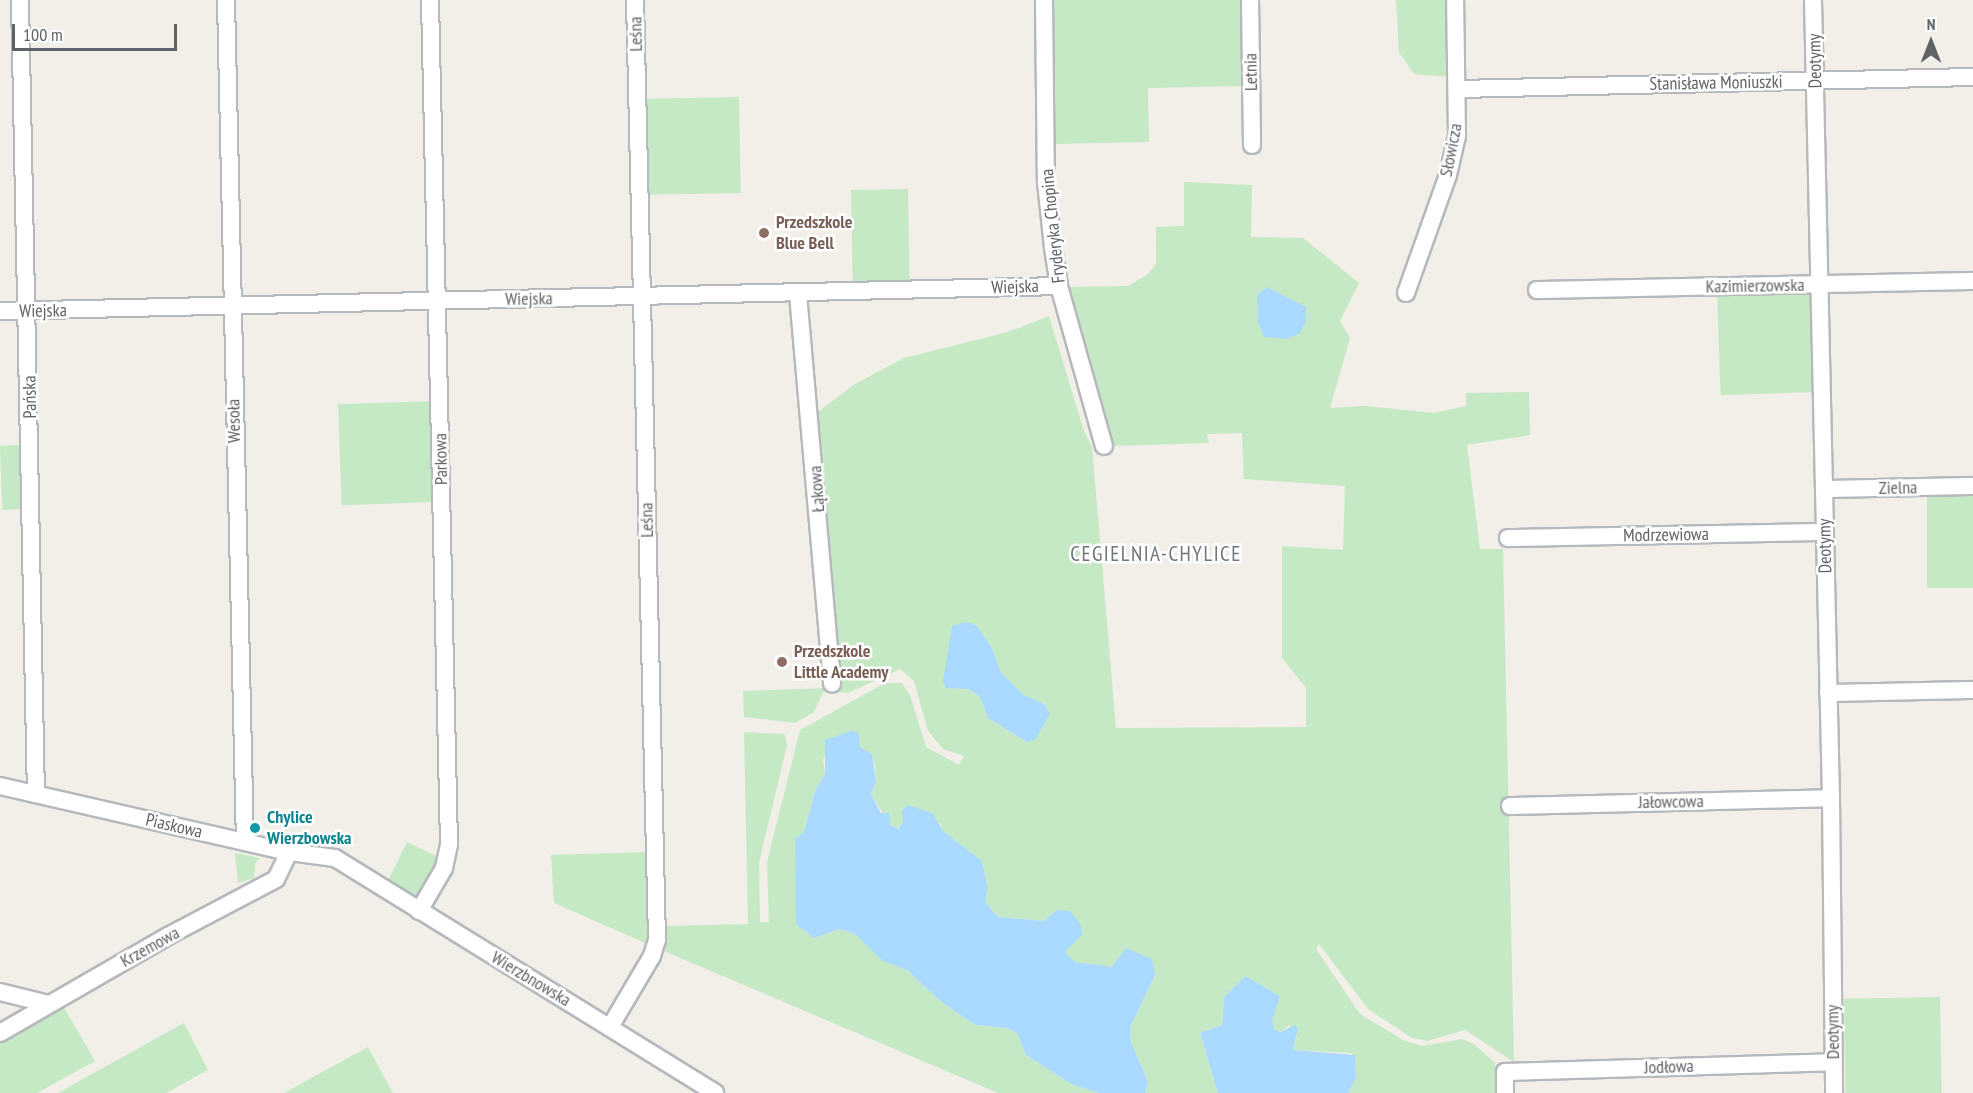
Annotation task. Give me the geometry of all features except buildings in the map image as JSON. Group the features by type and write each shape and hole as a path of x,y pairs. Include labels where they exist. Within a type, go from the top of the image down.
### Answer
{"street":[{"name":"Pańska","path":"20,0 36,794"},
{"name":"Wesoła","path":"226,0 231,306 245,842"},
{"name":"Parkowa","path":"419,911 444,868 449,844 430,0"},
{"name":"Leśna","path":"610,1027 652,956 657,940 635,0"},
{"name":"Fryderyka Chopina","path":"1044,0 1046,182 1059,286 1104,446"},
{"name":"Letnia","path":"1250,0 1252,145"},
{"name":"Słowicza","path":"1406,293 1448,176 1457,136 1459,89 1455,0"},
{"name":"Deotymy","path":"1813,0 1832,798 1834,1093"},
{"name":"Stanisława Moniuszki","path":"1459,89 1973,77"},
{"name":"Kazimierzowska","path":"1537,290 1973,281"},
{"name":"Wiejska","path":"0,311 798,294 1059,286"},
{"name":"Łąkowa","path":"798,294 832,684"},
{"name":"Zielna","path":"1824,489 1973,486"},
{"name":"Modrzewiowa","path":"1508,538 1824,532"},
{"path":"1828,693 1973,690"},
{"name":"Piaskowa","path":"0,786 289,852 335,858 347,865"},
{"name":"Jałowcowa","path":"1510,806 1832,798"},
{"name":"Krzemowa","path":"0,1033 276,879 289,852"},
{"name":"Wierzbnowska","path":"347,865 716,1093"},
{"path":"7,994 50,1004"},
{"path":"7,994 24,1019"},
{"name":"Jodłowa","path":"1505,1093 1505,1072 1833,1062"}],"green space":[{"path":"1051,0 1242,0 1243,86 1148,88 1149,142 1055,144"},
{"path":"1396,0 1448,0 1450,77 1414,74 1399,52"},
{"path":"739,97 741,193 646,195 644,99"},
{"path":"1184,182 1252,185 1251,237 1303,238 1359,283 1340,321 1350,338 1330,408 1365,406 1434,413 1466,406 1466,393 1529,392 1530,435 1467,445 1480,549 1503,549 1514,1062 1465,1030 1427,1041 1412,1038 1368,1009 1319,944 1316,949 1360,1014 1403,1040 1422,1046 1462,1039 1474,1044 1495,1063 1496,1093 1348,1093 1356,1079 1352,1053 1293,1050 1297,1035 1289,1025 1280,1032 1274,1029 1271,1020 1279,996 1245,976 1224,997 1222,1025 1200,1033 1218,1093 1145,1093 1148,1082 1131,1042 1130,1028 1155,975 1075,962 1064,952 1069,946 1057,910 1044,921 998,917 985,902 988,888 982,861 943,832 940,823 903,821 897,829 890,825 871,794 876,782 875,767 872,755 860,747 860,739 823,758 825,774 815,791 804,832 795,840 796,898 814,938 840,929 855,934 884,961 907,970 940,1001 975,1025 1007,1028 1017,1033 1026,1055 1071,1084 1099,1093 998,1093 666,952 664,926 748,924 744,732 785,734 787,745 759,863 760,922 769,922 767,862 800,730 885,683 902,683 910,695 926,747 959,765 964,756 943,749 928,731 914,681 900,669 848,693 838,692 818,412 855,384 904,358 1008,332 1049,316 1084,431 1092,447 1116,728 1306,727 1306,688 1282,658 1282,546 1343,550 1345,486 1244,479 1242,433 1207,434 1209,443 1114,446 1068,287 1128,286 1147,275 1156,264 1156,227 1184,226","holes":["977,626 992,648 1001,673 1024,695 1044,704 1027,742 988,718 980,697 969,689"]},
{"path":"908,189 910,284 853,285 851,190"},
{"path":"1812,291 1816,392 1721,395 1717,294"},
{"path":"432,401 436,502 342,505 338,404"},
{"path":"23,445 25,509 2,510 0,446"},
{"path":"1927,493 1973,493 1973,588 1927,588"},
{"path":"825,688 814,712 795,723 744,717 743,691"},
{"path":"407,842 442,859 423,899 388,882"},
{"path":"648,852 650,945 554,903 551,855"},
{"path":"235,853 260,858 255,863 254,878 238,883"},
{"path":"1940,997 1942,1093 1846,1093 1844,999"},
{"path":"62,1004 95,1061 37,1093 0,1093 0,1042"},
{"path":"184,1023 208,1070 166,1093 58,1093"},
{"path":"368,1047 393,1093 284,1093"}],"water":[{"path":"1267,287 1306,307 1306,322 1299,334 1286,339 1264,337 1258,323 1257,295"},
{"path":"967,622 977,626 992,648 1001,673 1024,695 1044,704 1050,714 1035,740 1027,742 988,718 980,697 969,689 946,688 943,681 952,626"},
{"path":"851,731 859,733 860,747 872,754 876,782 871,794 881,813 889,813 890,825 898,829 903,821 902,811 907,805 932,813 944,832 982,861 988,888 985,902 998,917 1044,921 1057,910 1070,911 1080,923 1082,935 1065,952 1075,962 1112,967 1126,948 1152,959 1155,975 1130,1028 1131,1042 1148,1082 1145,1093 1099,1093 1071,1084 1026,1055 1017,1033 1007,1028 975,1025 940,1001 907,970 883,961 855,934 840,929 814,938 796,924 795,839 804,832 815,791 825,774 825,740"},
{"path":"1245,976 1280,996 1272,1020 1274,1029 1280,1032 1295,1025 1298,1028 1293,1050 1355,1055 1356,1079 1348,1093 1218,1093 1200,1033 1222,1025 1224,997"}],"place":[{"name":"Przedszkole Blue Bell","path":"764,233"},
{"name":"Przedszkole Little Academy","path":"782,662"},
{"name":"Chylice Wierzbowska","path":"255,828"}],"district":[{"name":"CEGIELNIA-CHYLICE","path":"1156,554"}]}
